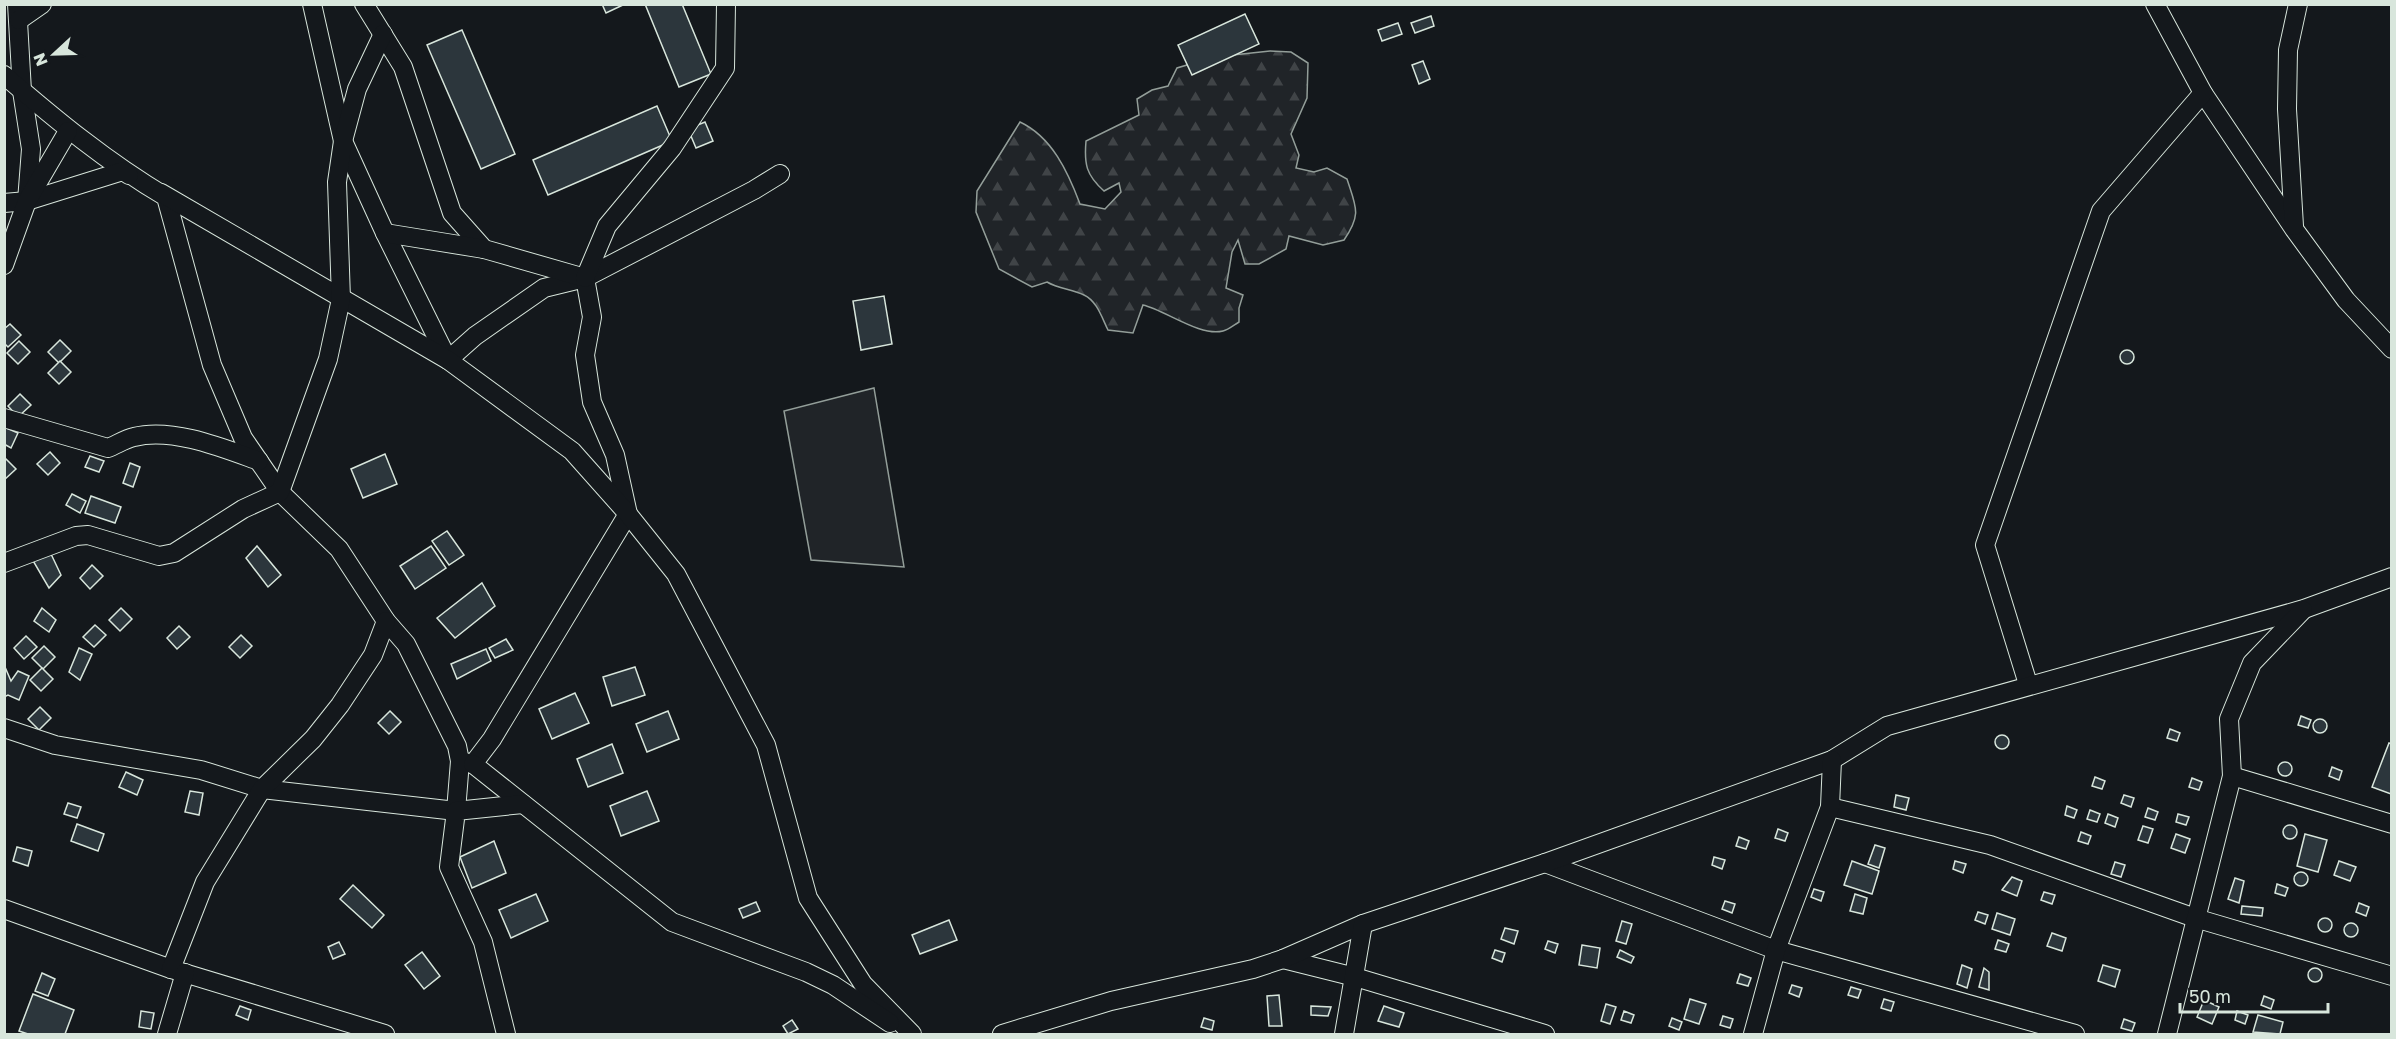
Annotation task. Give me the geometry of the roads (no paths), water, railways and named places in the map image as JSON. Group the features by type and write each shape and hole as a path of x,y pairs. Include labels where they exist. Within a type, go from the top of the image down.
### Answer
{"street":[{"path":"27,201 31,149 22,91 18,12 42,4"},
{"path":"312,4 344,141 385,233 448,360"},
{"path":"364,4 403,67 452,213 484,249"},
{"path":"506,1035 483,942 448,867 466,762 492,739 628,514 615,455 592,402 585,355 592,317 585,278 608,226 672,148 725,68 726,4"},
{"path":"2155,4 2203,93 2294,229 2346,300 2391,349"},
{"path":"2294,229 2287,109 2288,50 2298,4"},
{"path":"4,563 76,536 88,536 159,556 166,555 243,509 280,492 328,359 341,299 337,182 357,89 383,34"},
{"path":"4,75 68,131 123,171 166,197 212,366 243,438 280,492 339,549 386,621 406,644 466,762 672,922 833,985 907,1035"},
{"path":"2028,684 1985,545 2101,211 2203,93"},
{"path":"4,265 27,201 68,131"},
{"path":"4,203 27,201 123,171 448,360 572,451 628,514 676,574 766,745 808,898 863,984 912,1035"},
{"path":"448,360 475,336 544,288 585,278 754,190 780,174"},
{"path":"385,233 484,249 585,278"},
{"path":"4,418 108,448 134,437 158,436 206,442 259,461"},
{"path":"1002,1035 1111,1001 1253,969 1283,959 1363,924 1545,863 1832,760 1887,726 2028,684 2304,609 2391,577"},
{"path":"2167,1035 2232,776 2229,719 2252,663 2304,609"},
{"path":"167,1035 178,971 205,882 262,789 313,739 340,705 373,655 386,621"},
{"path":"4,728 56,745 201,770 262,789 456,811 523,804"},
{"path":"1754,1035 1776,950 1830,807 1832,760"},
{"path":"2232,776 2391,824"},
{"path":"1830,807 1990,845 2195,918 2391,976"},
{"path":"1545,863 1776,950 2075,1035"},
{"path":"4,909 178,971 385,1035"},
{"path":"1344,1035 1363,924"},
{"path":"1283,959 1355,977 1545,1035"}]}
